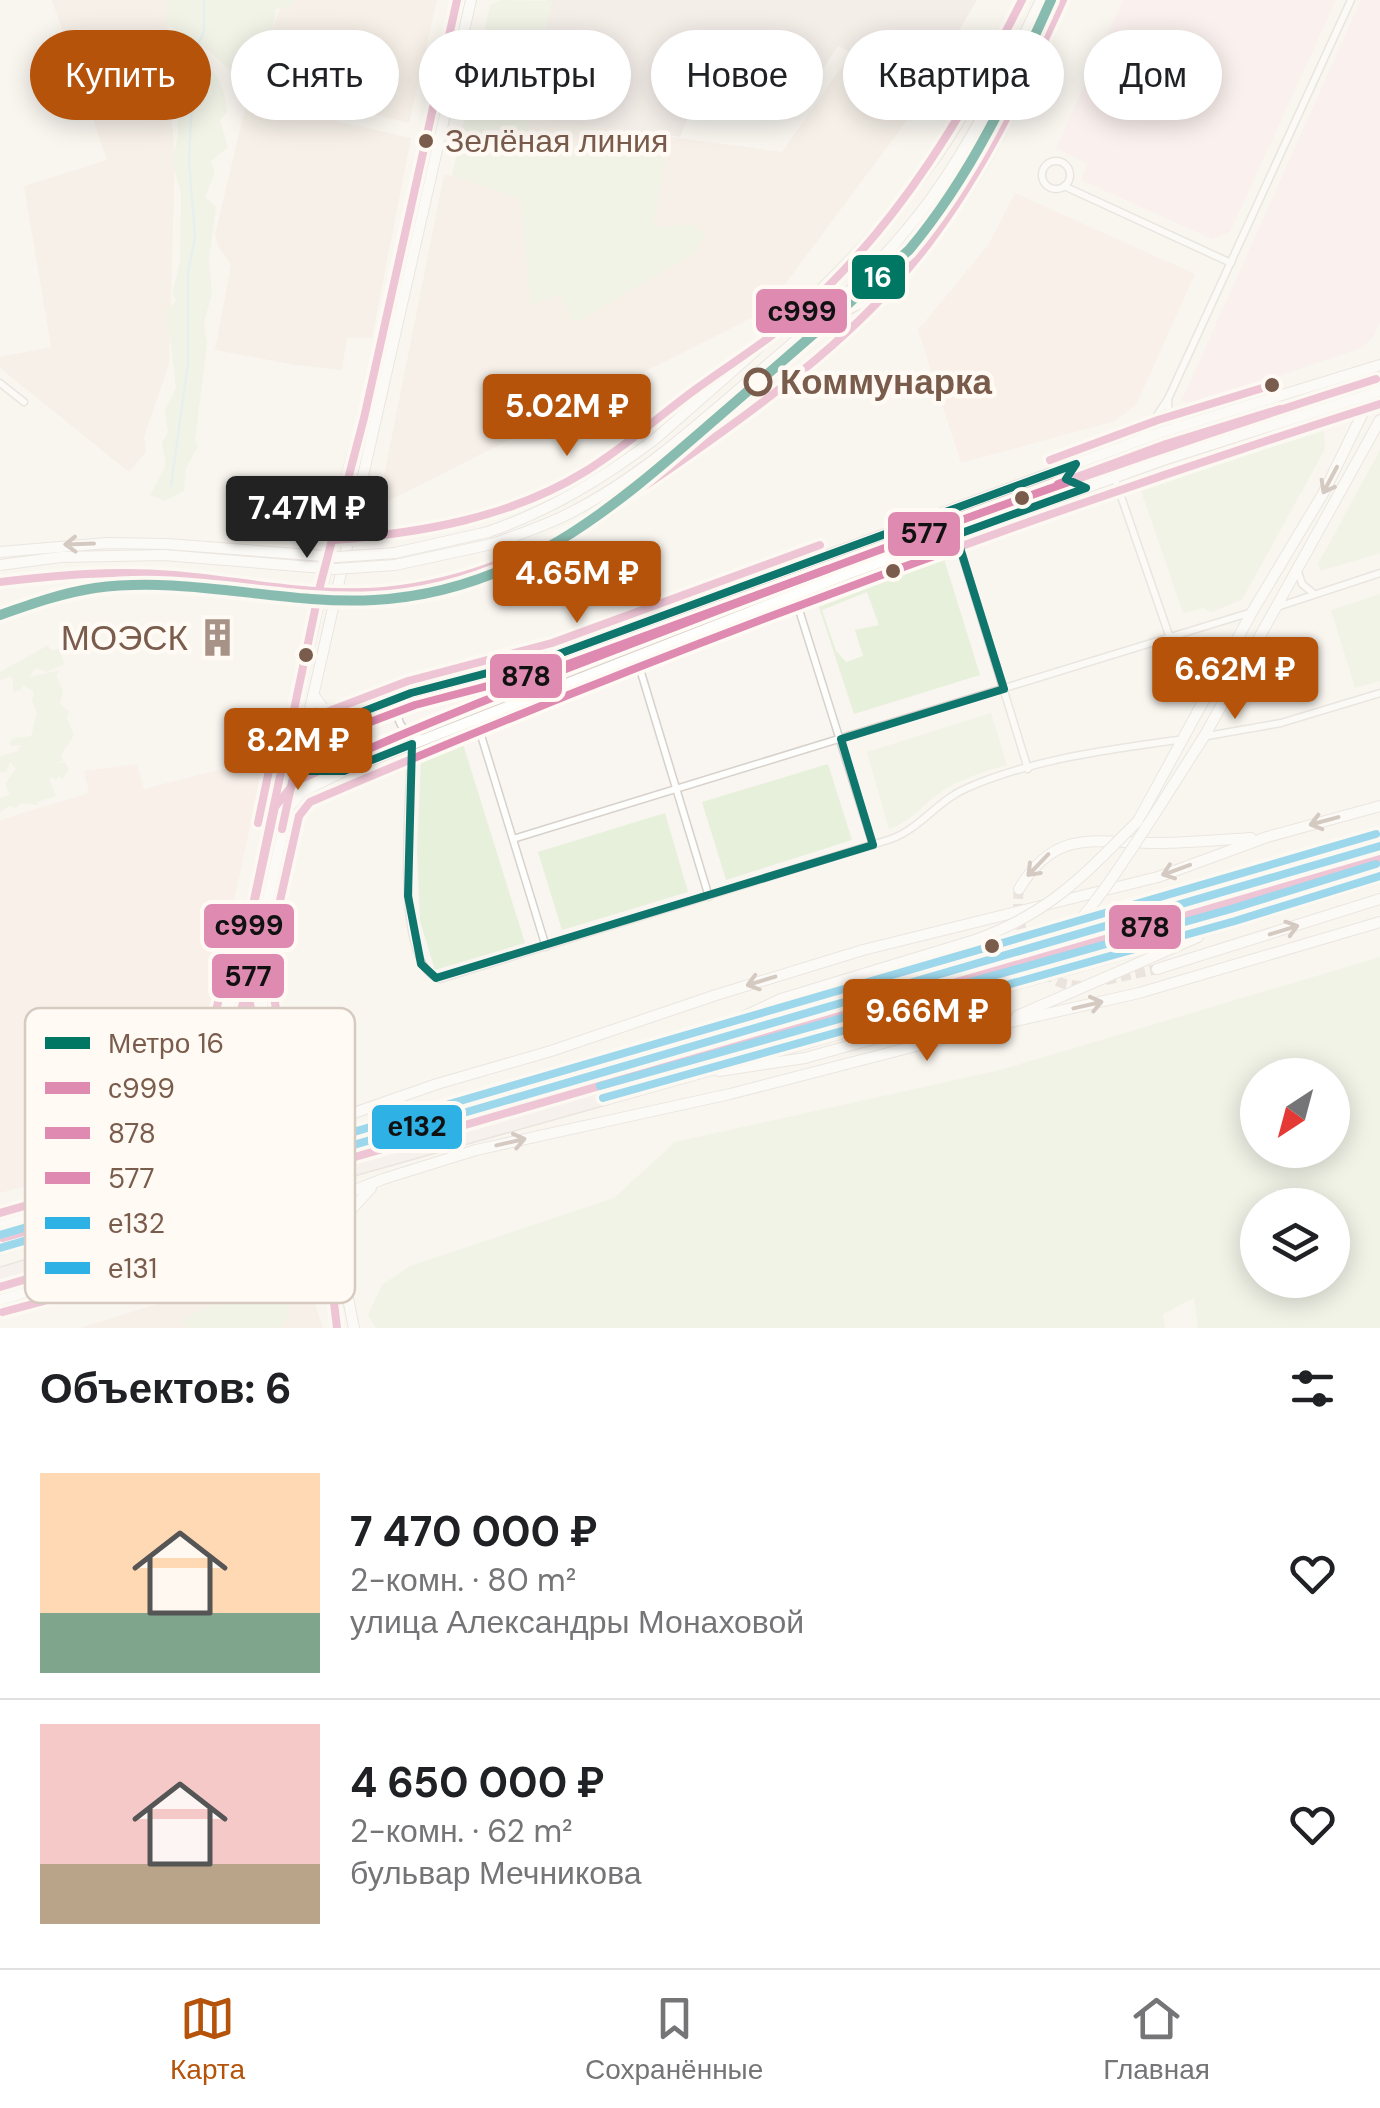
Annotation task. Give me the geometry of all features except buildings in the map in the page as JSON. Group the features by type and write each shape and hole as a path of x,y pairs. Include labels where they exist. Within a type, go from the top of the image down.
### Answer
{"highway":[{"path":"355,1144 1380,846"},
{"path":"355,1169 1380,876"},
{"path":"0,1248 25,1240"},
{"path":"0,1274 25,1267"}],"main road":[{"path":"230,1008 332,540 364,418 457,0"},
{"path":"262,1008 260,954 296,771 471,0"},
{"path":"0,552 61,544 127,543 337,557 408,550 488,532 560,503 655,439 803,309 868,243 923,174 964,113 1022,0"},
{"path":"0,565 61,557 164,555 335,569 436,558 492,544 570,513 642,469 805,333 874,268 932,198 990,104 1042,0"},
{"path":"0,582 116,572 338,593 441,581 497,565 573,533 808,369 848,335 909,269 988,157 1063,0"},
{"path":"332,540 443,526 486,517 532,499 586,471 689,393 763,344"},
{"path":"288,740 410,693 556,655 1181,426 1380,365"},
{"path":"661,1054 780,999 1011,927 1042,910 1079,880 1138,820 1252,612 1324,492 1377,392 1380,378"},
{"path":"288,810 302,792 344,771 794,594 1114,478 1377,392"},
{"path":"673,1079 805,1058 928,1024 1010,987 1052,954 1089,909 1204,735 1380,420"},
{"path":"314,697 324,708 347,718"},
{"path":"286,753 290,766 310,776 344,771"},
{"path":"355,1112 892,942 1158,877 1268,837 1380,806"},
{"path":"1020,889 1040,859 1079,841 1156,843 1268,837"},
{"path":"1157,968 1380,899"},
{"path":"993,1026 1235,920"},
{"path":"355,1190 476,1150 730,1094 1139,993 1380,922"},
{"path":"246,937 247,1008"},
{"path":"355,1204 383,1178"},
{"path":"0,1226 25,1219"},
{"path":"0,1300 25,1293"},
{"path":"334,1303 337,1328"},
{"path":"350,1303 354,1328"}],"street":[{"path":"1138,441 1168,399 1352,0"},
{"path":"1064,186 1070,178 1068,169 1058,161 1049,163 1043,170 1044,183 1052,188 1064,186 1230,263"},
{"path":"805,333 864,303 909,269"},
{"path":"0,382 24,402"},
{"path":"1168,399 1169,418 1181,426"},
{"path":"1076,464 1074,478 1086,488"},
{"path":"1114,478 1170,638"},
{"path":"956,535 1028,769"},
{"path":"1298,571 1302,584 1314,593"},
{"path":"1277,607 1380,573"},
{"path":"794,594 873,845"},
{"path":"513,839 1252,612"},
{"path":"1220,623 1235,645"},
{"path":"636,656 709,897"},
{"path":"410,693 397,718 407,733 424,740"},
{"path":"1208,736 1282,723 1380,693"},
{"path":"476,718 546,947"},
{"path":"412,744 406,881 424,969 432,977 444,978 873,845 910,831 960,791 1092,753 1177,740"}],"highlighted area":[{"path":"1076,464 1066,479 1086,488 956,535 1004,689 841,739 873,845 436,978 421,964 408,896 412,744 344,771 296,771 305,734 411,693 556,655"}],"shaded area":[{"path":"52,0 170,0 169,30 62,30"},
{"path":"283,0 437,0 430,30 419,30 419,79 409,123 397,120 399,30 272,30"},
{"path":"546,0 977,0 959,30 843,30 843,48 838,46 823,68 823,30 651,30 651,120 687,120 680,137 541,120 631,120 631,30 539,30"},
{"path":"1123,0 1336,0 1230,232 1212,239 1081,180 1087,164 1056,148 1084,86 1084,120 1222,120 1222,30 1109,30"},
{"path":"1361,0 1380,0 1380,322 1374,336 1362,348 1192,405 1182,400"},
{"path":"843,65 843,120 907,120 765,311 378,506 444,175 498,181 515,120 546,120 782,152 804,120 823,120 823,94"},
{"path":"93,120 172,120 175,160 169,364 144,437 146,452 129,472 0,368 0,357 51,347 24,186 107,160"},
{"name":"Зелёная линия","path":"242,120 331,120 411,138 372,338 347,338 342,370 215,350 231,265 215,234"},
{"path":"1015,193 1195,274 1137,403 1115,421 961,463 918,330 989,244"},
{"path":"265,758 211,1008 25,1008 25,1186 0,1193 0,820 89,793 84,771 137,764 144,789"},
{"path":"160,1303 315,1303 323,1328 80,1328"}],"green space":[{"path":"168,0 294,0 292,6 276,9 272,30 231,30 231,71 211,53 211,30 176,30 166,24"},
{"path":"501,0 552,1 546,30 484,30 490,5"},
{"path":"211,70 223,88 227,113 220,120 228,147 211,161 215,173 205,197 216,207 209,261 212,294 204,322 207,343 195,440 198,446 186,468 184,491 165,501 150,495 166,466 162,443 168,432 165,411 176,388 167,310 177,300 172,294 180,261 181,193 172,160 178,120 211,120"},
{"path":"464,120 529,120 527,146 665,158 653,227 694,225 706,234 694,253 575,323 559,294 531,305 521,199 452,175"},
{"path":"1324,431 1325,449 1242,600 1211,612 1203,608 1183,613 1140,488"},
{"path":"1380,450 1380,553 1321,571 1318,564"},
{"path":"944,559 980,675 854,714 819,607","holes":["867,592 879,625 855,630 863,656 846,662 836,651 822,610"]},
{"path":"1380,594 1380,681 1355,688 1331,610"},
{"path":"48,645 51,651 60,648 64,664 46,672 35,668 29,677 61,670 56,675 63,690 60,704 69,711 67,718 74,735 61,755 63,761 52,763 65,762 69,770 62,779 49,779 56,796 37,802 38,805 20,803 0,812 0,798 10,795 5,784 16,768 10,762 6,772 0,772 0,756 18,751 21,745 9,743 14,738 31,736 37,713 32,700 34,692 23,685 13,692 13,679 10,676 0,681 0,672"},
{"path":"991,713 1007,765 949,787 910,818 889,829 867,752"},
{"path":"463,744 525,943 435,970 420,921 417,851 421,760"},
{"path":"828,764 852,840 726,880 702,802"},
{"path":"665,813 688,892 562,930 538,852"},
{"path":"1380,957 1380,1328 1198,1328 1194,1298 1163,1314 1165,1328 376,1328 368,1315 382,1285 410,1266 614,1198 675,1142 1000,1070"},
{"path":"216,1303 285,1303 291,1312 280,1328 189,1328 181,1319"}],"waterway":[{"path":"171,486 188,364 188,272 195,238 189,161 204,0"}],"tunnel":[{"path":"1019,889 1020,921 1031,954 1053,979 1068,985 1085,985"},
{"path":"1106,980 1157,969"}],"metro line":[{"name":"16","path":"0,615 71,593 130,585 200,587 339,600 428,593 477,580 523,561 566,536 647,477 909,250 971,161 1051,0"}],"transit line":[{"name":"с999","path":"249,1008 249,924 320,586 364,418 457,0"},
{"name":"с999","path":"333,540 399,533 464,520 496,512 557,487 614,452 779,330 871,240 928,165 1022,0"},
{"name":"с999","path":"0,582 130,573 305,590 384,591 477,572 563,535 644,486 750,411 832,346 883,297 928,244 968,186 1018,95 1063,0"},
{"name":"577","path":"251,1008 247,986 253,909 275,807 295,782 484,701 849,561 1111,467 1376,379"},
{"name":"577","path":"1050,460 1158,420 1272,385"},
{"name":"878","path":"276,1008 272,985 277,914 299,816 310,802 574,693 840,590 1109,494 1380,404"},
{"name":"878","path":"1058,484 1166,444 1280,409"},
{"name":"577","path":"258,823 276,737 282,729 408,681 552,643 820,545"},
{"name":"878","path":"282,829 299,749 415,705 560,667 828,569"},
{"name":"е131","path":"355,1132 1376,834"},
{"name":"е132","path":"355,1145 1380,846"},
{"name":"878","path":"355,1157 1380,859"},
{"name":"е131","path":"600,1086 1231,909 1376,864"},
{"name":"е132","path":"603,1098 1235,921 1380,876"},
{"name":"577","path":"217,1008 234,936"},
{"name":"878","path":"242,1008 258,942"},
{"name":"577","path":"0,1213 25,1206"},
{"name":"е131","path":"0,1235 25,1228"},
{"name":"878","path":"3,1238 25,1232"},
{"name":"е132","path":"0,1248 25,1241"},
{"name":"577","path":"0,1287 25,1280"},
{"name":"878","path":"3,1312 36,1303"},
{"name":"с999","path":"334,1303 337,1328"}],"place":[{"name":"Зелёная линия","path":"426,141"},
{"name":"Коммунарка","path":"758,382"},
{"name":"МОЭСК","path":"218,638"}]}
